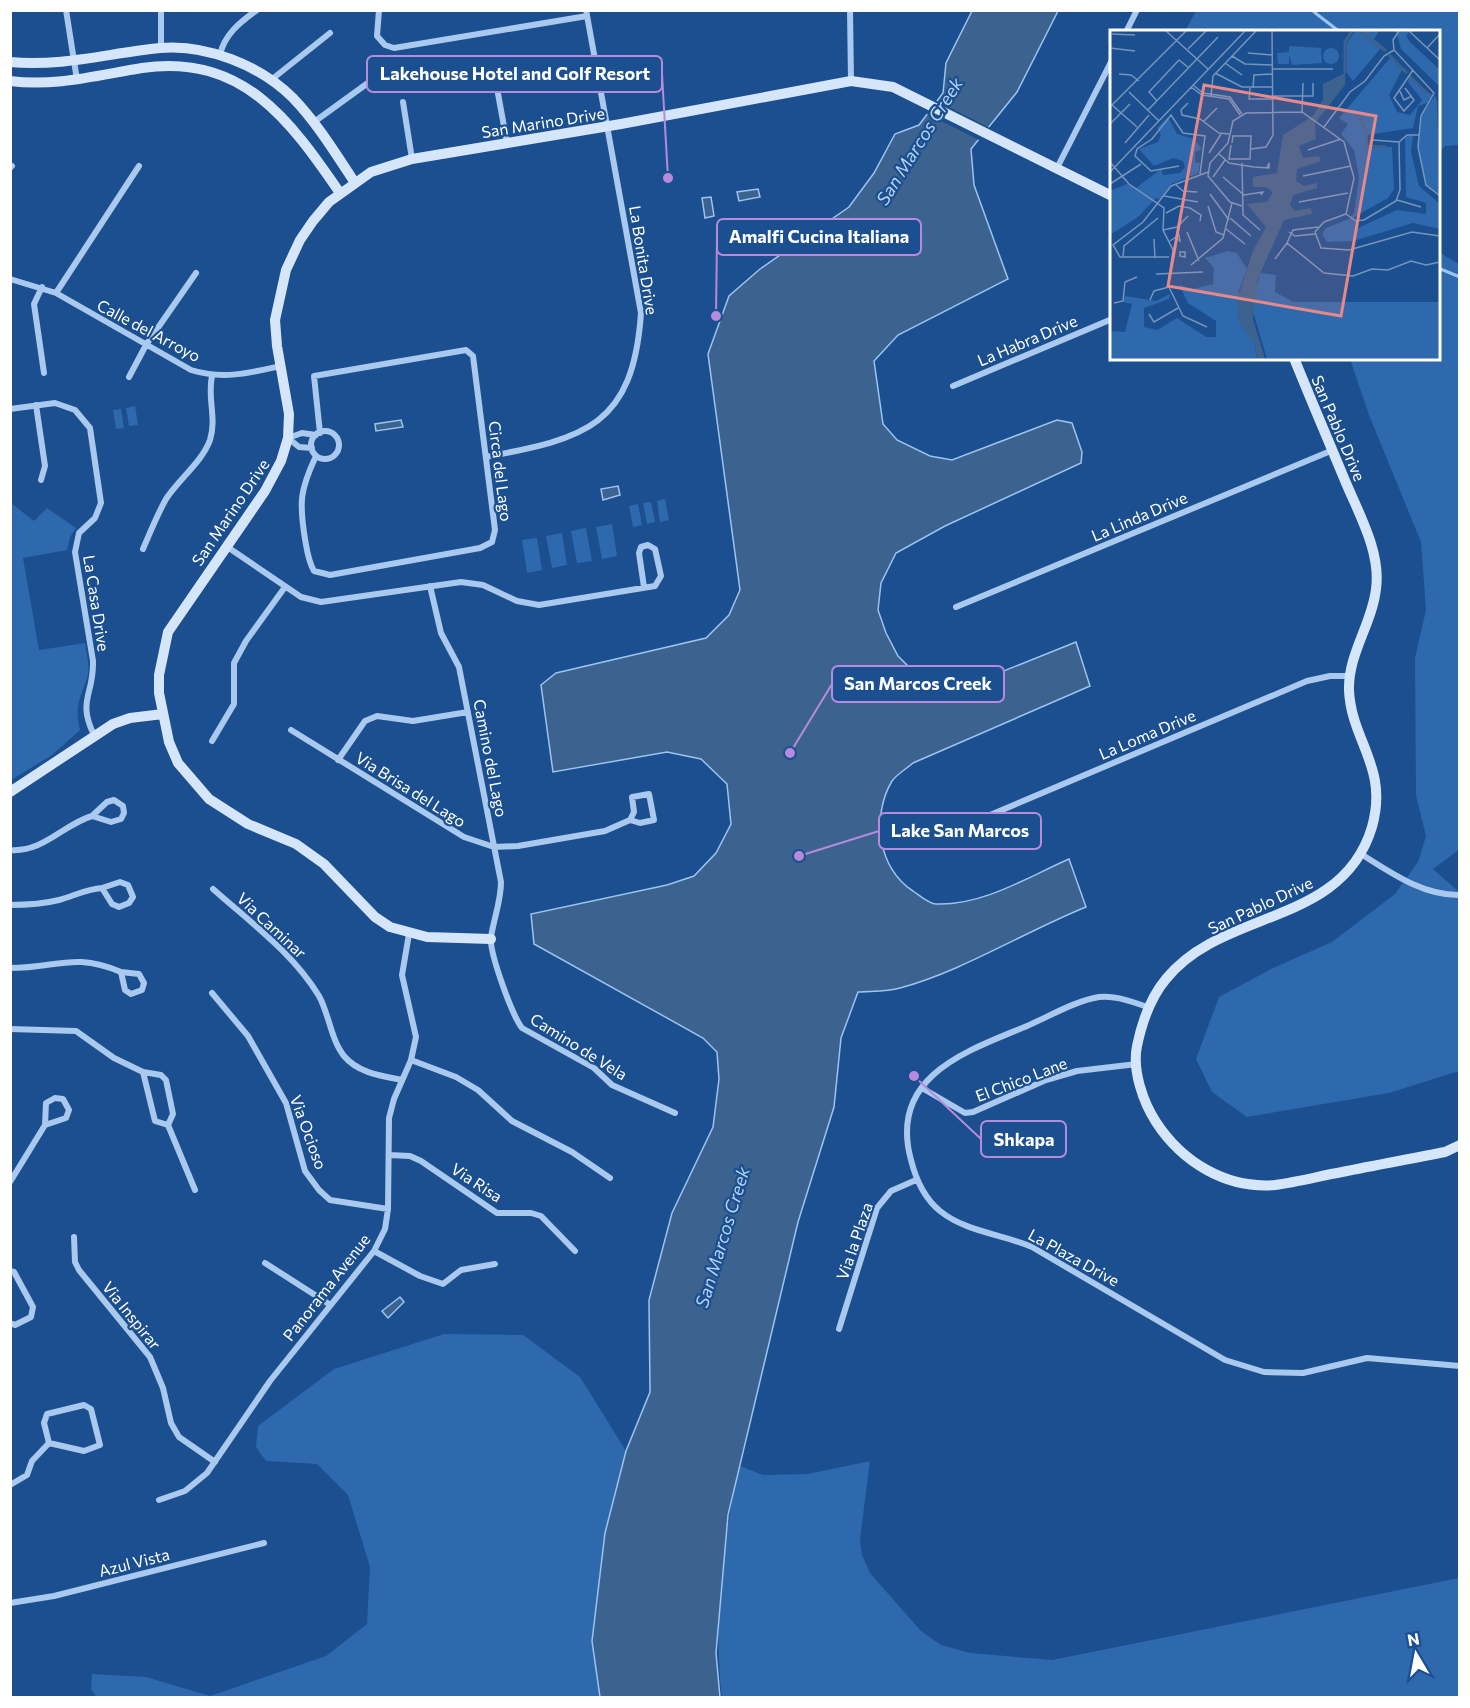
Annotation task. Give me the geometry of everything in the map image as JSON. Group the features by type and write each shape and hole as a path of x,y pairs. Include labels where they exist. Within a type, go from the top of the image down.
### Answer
{"street":[{"path":"66,10 77,80"},
{"path":"161,10 161,48"},
{"path":"220,55 222,44 234,29 256,10"},
{"path":"379,10 377,36 385,45 394,48 586,13"},
{"path":"850,10 851,81"},
{"path":"1127,30 1137,10"},
{"name":"La Bonita Drive","path":"486,457 552,444 579,434 604,415 622,394 639,349 641,313 586,13"},
{"path":"271,80 330,33"},
{"path":"10,62 34,65 74,62 161,48 199,50 220,55 271,80 292,97 314,122 355,183"},
{"path":"1110,64 1057,168 1110,195"},
{"path":"10,81 36,83 77,80 157,66 188,68 228,77 265,99 284,117 340,193"},
{"path":"314,122 372,80"},
{"name":"San Marino Drive","path":"491,939 409,934 390,927 375,917 342,880 296,844 248,824 209,799 178,763 172,752 163,714 159,675 168,632 265,490 281,461 288,438 289,414 276,320 286,270 300,240 329,202 340,193 371,172 412,159 851,81 893,87 1057,168"},
{"path":"497,88 507,143"},
{"path":"403,102 412,159"},
{"path":"56,293 139,166"},
{"path":"129,377 146,345 196,273"},
{"name":"Calle del Arroyo","path":"10,279 56,293 191,370 212,376 240,375 281,366"},
{"path":"42,287 34,304 44,373"},
{"name":"La Habra Drive","path":"953,386 1110,320"},
{"name":"Circa del Lago","path":"312,448 318,434 314,376 466,350 473,356 495,530 492,542 480,548 330,575 314,571 309,562 300,505 302,492 316,456"},
{"name":"San Pablo Drive","path":"1295,360 1373,549 1377,587 1369,620 1354,656 1349,690 1353,709 1374,768 1377,803 1361,854 1342,878 1318,897 1201,948 1166,978 1148,1007 1136,1050 1144,1099 1170,1144 1208,1172 1240,1182 1273,1185 1445,1152 1460,1145"},
{"path":"143,549 166,500 203,453 210,440 214,420 210,389 212,376"},
{"name":"La Casa Drive","path":"10,409 55,403 66,406 83,416 90,428 101,502 95,518 78,534 75,552 93,661 94,676 85,710 94,735"},
{"path":"36,405 45,466 41,480"},
{"path":"302,433 333,434 339,446 336,454 328,459 316,456 312,448 299,447 288,438 302,433"},
{"name":"La Linda Drive","path":"956,607 1333,450"},
{"path":"226,546 301,597 333,602 461,582 483,585 517,601 539,605 644,587 659,583 661,576 655,549 648,545 642,547 639,553 644,587"},
{"name":"Camino del Lago","path":"430,586 434,614 459,667 494,847 501,897 491,939"},
{"path":"212,741 234,704 234,663 246,641 285,587"},
{"name":"La Loma Drive","path":"957,829 1306,681 1330,676 1351,676"},
{"path":"338,760 365,721 377,716 413,721 468,712"},
{"path":"10,792 94,735 130,718 163,714"},
{"name":"Via Brisa del Lago","path":"291,730 464,837 494,847 518,846 605,831 630,820 634,812 632,797 649,794 654,820 640,823 630,820"},
{"path":"10,850 36,847 92,816 110,801 117,801 124,810 120,819 114,822 92,816"},
{"path":"1361,854 1404,880 1438,892 1460,895"},
{"path":"10,905 35,905 61,900 90,889 125,883 131,888 132,900 123,907 115,906 102,888"},
{"name":"Via Caminar","path":"213,888 301,970 320,998 344,1056 368,1073 402,1080"},
{"name":"Panorama Avenue","path":"159,1500 185,1491 207,1473 270,1381 329,1304 374,1251 385,1229 388,1209 389,1118 411,1060 415,1029 402,975 409,934"},
{"name":"Camino de Vela","path":"491,939 513,1017 522,1028 594,1068 612,1085 675,1113"},
{"path":"10,968 73,960 91,961 122,972"},
{"name":"Via Ocioso","path":"212,993 248,1036 286,1103 305,1171 319,1190 330,1200 388,1209"},
{"name":"La Plaza Drive","path":"1148,1007 1117,997 1086,1001 945,1063 922,1088 908,1123 908,1148 916,1180 930,1201 941,1211 968,1227 1014,1239 1032,1247 1225,1360 1264,1372 1302,1373 1367,1358 1460,1366"},
{"path":"10,1029 76,1031 114,1058 143,1072 161,1075 166,1080 174,1114 168,1125"},
{"path":"411,1060 456,1077 478,1090 512,1121 572,1152 610,1178"},
{"name":"El Chico Lane","path":"922,1088 965,1113 973,1112 1046,1080 1077,1071 1137,1064"},
{"path":"143,1072 155,1121 168,1125"},
{"path":"10,1182 45,1125 46,1103 55,1098 63,1100 69,1110 66,1118 45,1125"},
{"path":"168,1125 195,1190"},
{"name":"Via Risa","path":"389,1155 410,1156 421,1161 497,1213 531,1213 542,1216 575,1251"},
{"name":"Via la Plaza","path":"839,1329 877,1208 891,1191 916,1180"},
{"name":"Via Inspirar","path":"74,1237 75,1262 79,1270 150,1357 164,1388 171,1423 179,1437 215,1462"},
{"path":"374,1251 420,1276 443,1284 461,1270 495,1264"},
{"path":"265,1263 329,1304"},
{"path":"10,1271 14,1272 33,1306 31,1317 15,1325 10,1323"},
{"path":"84,1405 89,1406 100,1445 84,1451 49,1443 44,1423 47,1414 84,1405"},
{"path":"10,1485 27,1475 32,1461 49,1443"},
{"name":"Azul Vista","path":"10,1603 54,1596 264,1543"}],"shaded area":[{"path":"1196,11 1459,11 1459,145 1445,146 1440,152 1440,30 1186,30"},
{"path":"1440,253 1460,265 1460,849 1433,869 1459,892 1459,1071 1389,1093 1247,1117 1212,1092 1196,1059 1219,997 1271,969 1332,942 1395,894 1418,862 1426,836 1416,795 1415,658 1426,610 1421,542 1369,415 1350,360 1440,360"},
{"path":"135,406 138,425 129,426 126,408"},
{"path":"121,409 124,428 116,429 113,410"},
{"path":"665,499 669,520 660,522 657,501"},
{"path":"651,502 655,522 647,524 643,503"},
{"path":"11,503 34,521 47,508 76,528 70,537 67,550 23,558 39,650 85,643 89,669 78,708 80,730 52,755 11,780"},
{"path":"638,504 642,525 633,527 629,506"},
{"path":"612,524 617,556 602,559 596,527"},
{"path":"586,528 592,561 577,563 571,531"},
{"path":"562,533 567,565 552,568 546,536"},
{"path":"537,538 542,570 527,573 522,540"},
{"path":"444,1334 523,1335 580,1377 626,1451 605,1533 592,1641 600,1697 97,1698 91,1689 92,1674 146,1677 210,1696 326,1656 367,1624 370,1567 348,1495 317,1464 266,1461 256,1447 258,1426 334,1369"},
{"path":"870,1461 860,1539 862,1555 870,1573 921,1631 941,1645 970,1653 1052,1660 1459,1578 1459,1697 722,1698 718,1640 721,1581 728,1523 740,1466 763,1475 808,1474"}],"water":[{"path":"972,11 1058,11 1017,92 971,149 974,185 1008,279 898,335 874,361 883,424 897,440 930,456 952,460 1057,420 1072,423 1082,452 1081,463 945,526 896,553 881,583 878,610 886,633 898,656 917,675 939,680 974,683 1076,642 1090,686 913,763 892,781 885,795 880,825 882,841 885,856 901,881 933,904 953,903 987,895 1069,859 1086,907 924,981 890,990 858,992 841,1038 834,1107 798,1222 728,1515 716,1653 720,1697 600,1697 592,1641 605,1533 626,1451 650,1392 649,1300 672,1213 713,1127 719,1079 717,1052 703,1038 534,944 531,914 667,885 694,876 716,853 731,824 727,784 701,759 667,752 553,772 541,685 556,673 706,638 729,615 740,590 708,354 729,296 760,269 849,207 874,173 895,134 919,125 943,93 946,63"},
{"path":"758,189 760,197 739,201 737,192"},
{"path":"711,197 714,216 705,218 702,198"},
{"path":"401,420 403,427 376,431 375,424"},
{"path":"618,486 620,495 603,500 601,489"},
{"path":"400,1297 404,1302 388,1318 382,1311"}],"pier":[{"path":"935,100 990,128 981,141 925,113"}],"waterway":[{"path":"1314,12 1337,30"},
{"path":"1440,269 1460,277"}],"place":[{"name":"Lakehouse Hotel and Golf Resort","path":"668,178"},
{"name":"Amalfi Cucina Italiana","path":"716,316"},
{"name":"San Marcos Creek","path":"790,753"},
{"name":"Lake San Marcos","path":"799,856"},
{"name":"Shkapa","path":"914,1076"}]}
